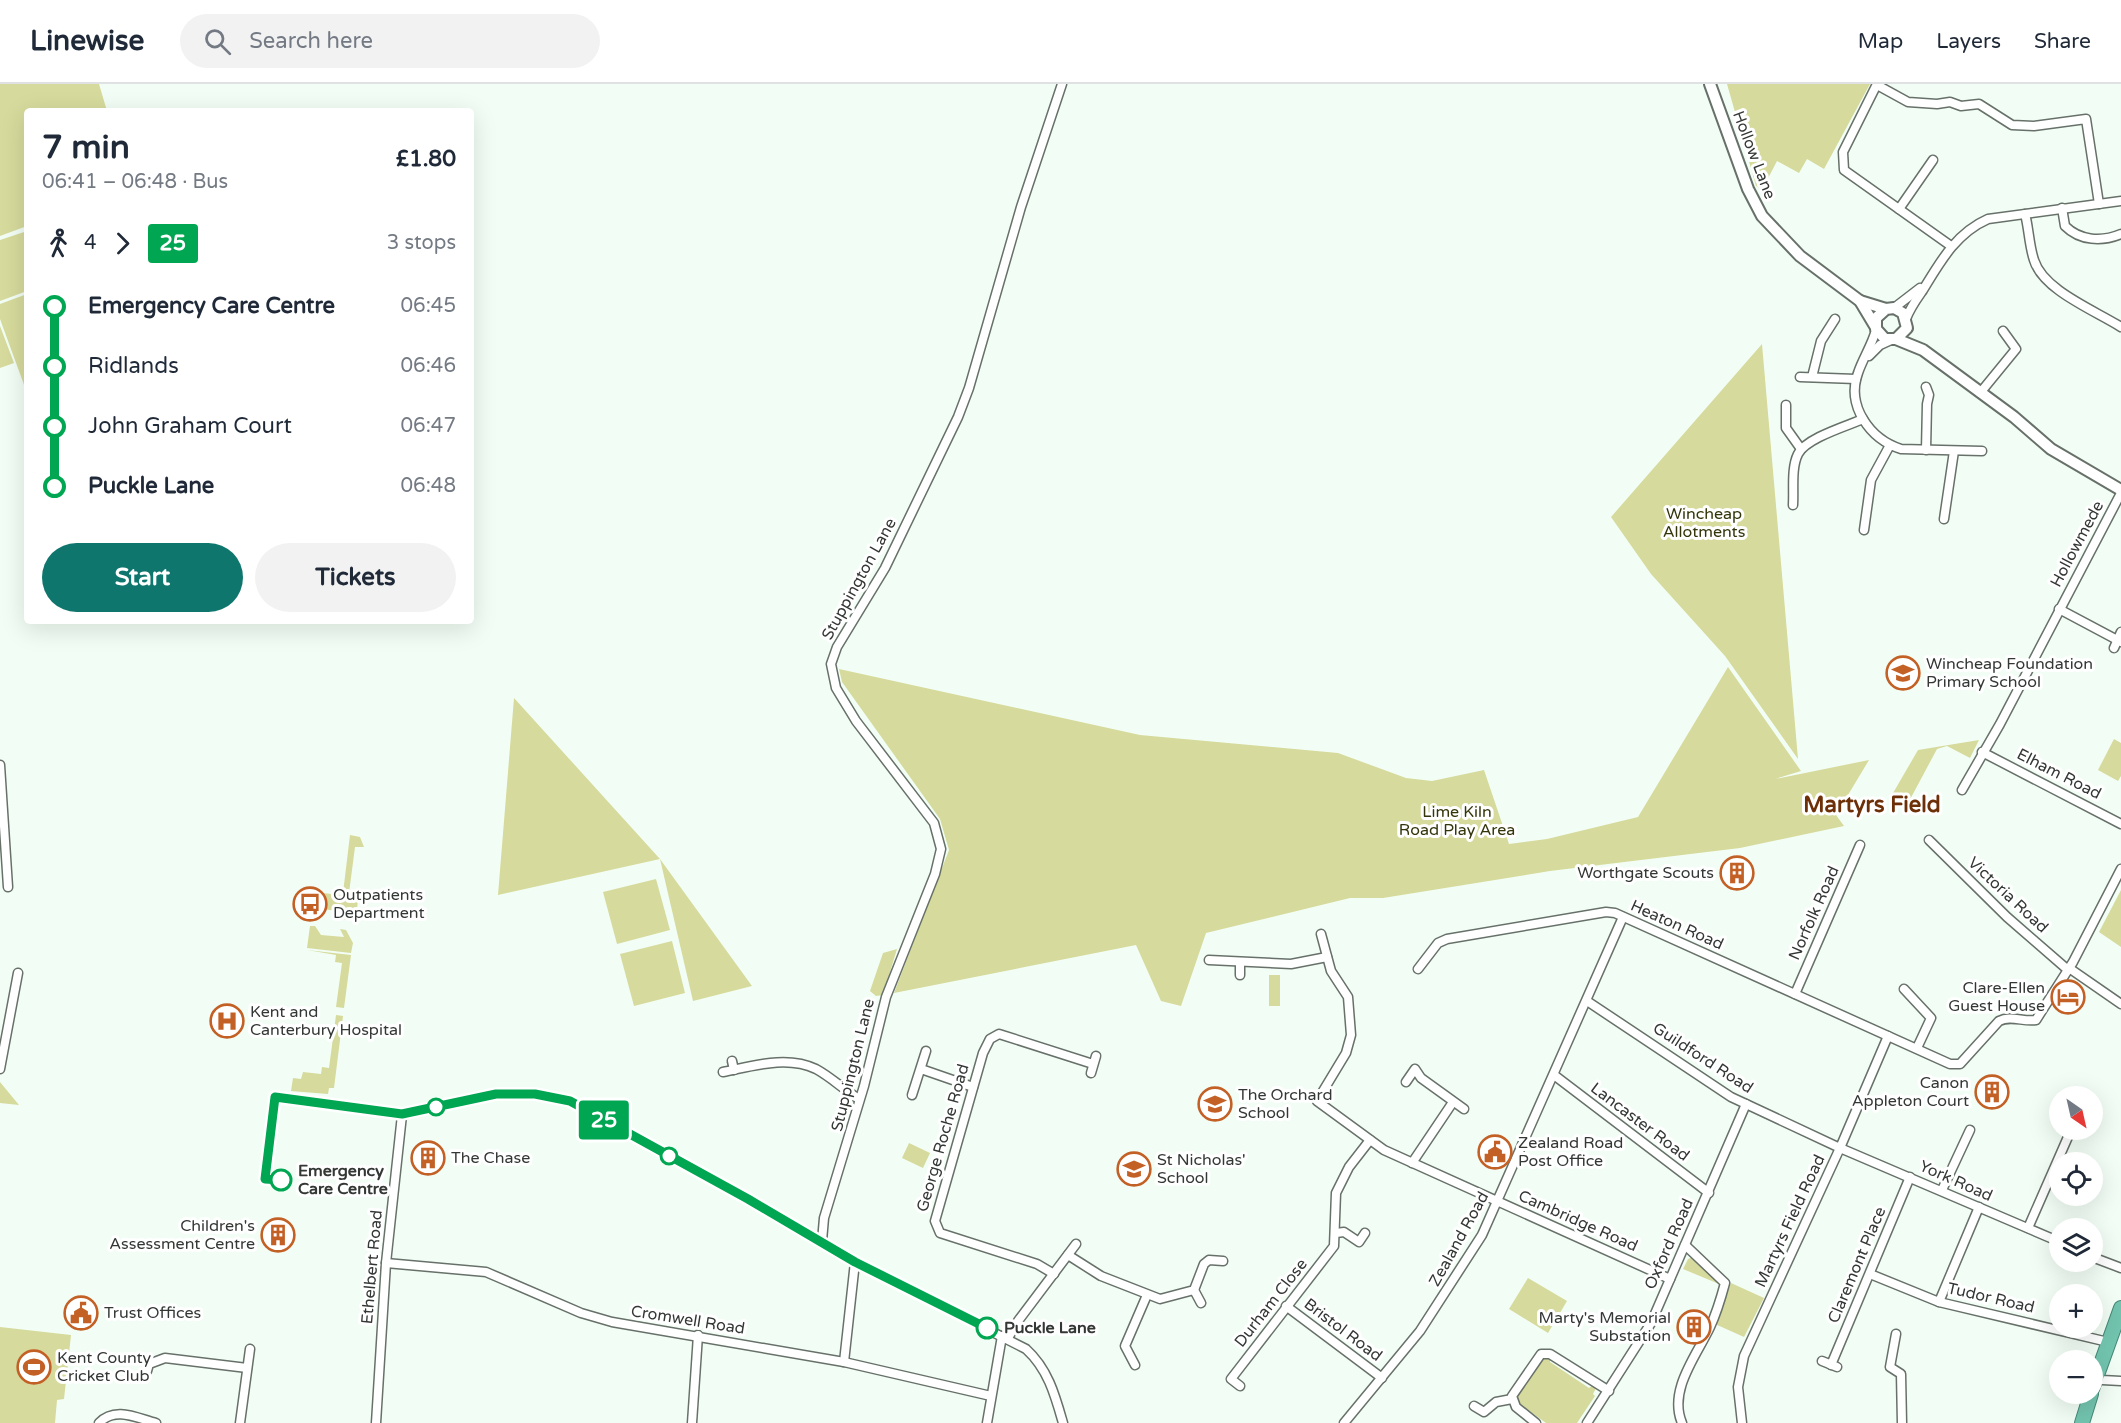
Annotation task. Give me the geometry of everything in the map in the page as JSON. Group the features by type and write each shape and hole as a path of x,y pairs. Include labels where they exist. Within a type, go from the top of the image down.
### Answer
{"highway":[{"path":"2103,1357 2121,1308"},
{"path":"2082,1423 2088,1404"}],"street":[{"name":"Stuppington Lane","path":"822,1241 825,1218 888,990 940,859 940,837 934,823 856,721 836,688 831,664 837,647 885,568 958,417 969,388 1021,207 1062,84"},
{"name":"Hollow Lane","path":"1710,84 1748,189 1762,216 1800,256 1860,301 1902,312 1923,350"},
{"path":"1952,246 1844,170 1843,152 1877,84 1908,102 1937,104 1950,102 1961,106 1979,104 2012,125 2034,126 2086,119 2099,204"},
{"path":"1899,208 1934,160"},
{"path":"1861,366 1880,345 1904,334 1927,281 1952,246 1970,229 1988,219 2121,201"},
{"path":"2062,208 2065,226 2082,237 2103,240 2121,234"},
{"path":"2025,214 2034,261 2041,275 2060,292 2121,327"},
{"path":"1927,281 1890,309 1877,315 1876,328 1856,379 1858,406 1871,432 1890,445 1926,450 1982,451"},
{"name":"Hollow Lane","path":"1860,301 1883,338 1923,350 2014,417 2051,449 2121,492"},
{"path":"1812,377 1821,341 1835,319"},
{"path":"1980,393 2016,348 2003,331"},
{"path":"1800,377 1856,379"},
{"path":"1926,387 1929,395 1926,450"},
{"path":"1786,405 1786,428 1801,449"},
{"path":"1793,505 1795,467 1801,449 1809,442 1863,419"},
{"path":"1864,530 1871,480 1890,445"},
{"path":"1944,519 1954,451"},
{"name":"Hollowmede","path":"1962,790 2000,724 2121,492"},
{"name":"Hollowmede","path":"2059,609 2118,640"},
{"name":"Elham Road","path":"1982,752 2121,824"},
{"path":"0,765 8,887"},
{"name":"Victoria Road","path":"1929,840 2007,917 2068,969 2121,1004"},
{"name":"Norfolk Road","path":"1795,994 1860,845"},
{"path":"2068,969 2121,869"},
{"name":"Heaton Road","path":"1418,969 1438,943 1447,939 1606,912 1623,917 1950,1064 1963,1064 1999,1021 2008,1018 2023,1022 2036,1020 2068,969"},
{"name":"Zealand Road","path":"1344,1423 1440,1304 1482,1235 1623,917"},
{"path":"1209,960 1291,964 1327,957 1321,934"},
{"name":"Cambridge Road","path":"1327,957 1331,971 1348,997 1351,1041 1317,1101 1383,1150 1670,1279"},
{"path":"1240,963 1240,975"},
{"path":"0,1069 18,974"},
{"path":"1904,989 1931,1018 1917,1048"},
{"name":"Guildford Road","path":"1587,1001 1731,1097 1840,1148"},
{"name":"George Roche Road","path":"1054,1274 1037,1264 946,1235 936,1228 935,1221 986,1045 993,1035 999,1034 1093,1064"},
{"name":"Martyrs Field Road","path":"1742,1423 1738,1387 1744,1356 1840,1148 1888,1036"},
{"path":"912,1095 926,1051"},
{"path":"723,1072 733,1066 776,1062 804,1065 816,1070 859,1099"},
{"path":"921,1069 973,1087"},
{"path":"1406,1082 1415,1069 1421,1078 1464,1109"},
{"name":"Lancaster Road","path":"1554,1075 1708,1193"},
{"name":"Ethelbert Road","path":"376,1423 386,1263 402,1114 496,1094 535,1094 570,1101 822,1241"},
{"path":"1412,1163 1453,1102"},
{"name":"Oxford Road","path":"1587,1423 1651,1323 1746,1104"},
{"path":"1942,1190 1970,1130"},
{"name":"Durham Close","path":"1240,1386 1231,1380 1334,1246 1336,1192 1342,1178 1370,1140"},
{"path":"2028,1228 2067,1140"},
{"name":"York Road","path":"1840,1148 2049,1237"},
{"name":"Claremont Place","path":"1830,1365 1910,1177"},
{"path":"1939,1302 1979,1207"},
{"path":"1336,1233 1344,1232 1359,1242 1365,1233"},
{"path":"822,1241 855,1262 1026,1349 1041,1363 1063,1423"},
{"path":"987,1423 1005,1337 1076,1244"},
{"path":"1682,1423 1679,1409 1681,1388 1722,1300 1725,1283 1685,1245"},
{"path":"1068,1255 1101,1276 1160,1299 1194,1290"},
{"path":"1201,1303 1194,1290 1204,1264 1209,1260 1223,1262"},
{"path":"2103,1261 2121,1268"},
{"path":"844,1362 855,1262"},
{"name":"Cromwell Road","path":"386,1263 486,1272 581,1313 612,1322 698,1335 844,1362 992,1396"},
{"name":"Tudor Road","path":"1870,1274 1939,1302 2049,1326"},
{"path":"1135,1365 1125,1346 1147,1295"},
{"name":"Bristol Road","path":"1286,1306 1382,1378"},
{"path":"1896,1334 1890,1368 1901,1374 1902,1423"},
{"path":"692,1423 698,1335"},
{"name":"Tudor Road","path":"2094,1338 2108,1342"},
{"path":"240,1423 250,1349"},
{"path":"1474,1406 1484,1412 1496,1402 1512,1399 1538,1356 1546,1353 1609,1391"},
{"path":"147,1371 149,1364 165,1358 247,1368"},
{"path":"2103,1380 2121,1382"},
{"path":"1512,1399 1516,1407 1536,1423"},
{"path":"99,1423 106,1416 122,1414 156,1423"}],"green space":[{"path":"0,84 99,84 106,108 24,108 24,227 0,236"},
{"path":"1727,84 1870,84 1824,169 1807,159 1799,173 1777,161 1762,190 1756,186"},
{"path":"24,232 24,292 0,301 0,240"},
{"path":"24,295 24,385 0,319 0,304"},
{"path":"0,326 14,363 0,368"},
{"name":"Wincheap Allotments","path":"1762,344 1798,759 1725,656 1651,574 1611,517"},
{"name":"Lime Kiln Road Play Area","path":"1728,667 1801,771 1775,779 1869,760 1836,815 1844,826 1740,848 1550,871 1383,898 1350,898 1206,933 1181,1006 1161,1001 1136,945 894,993 949,850 940,819 842,682 839,669 1140,735 1338,753 1406,778 1432,781 1484,770 1509,844 1547,839 1638,817"},
{"path":"514,698 660,859 498,895"},
{"path":"2114,739 2121,743 2121,776 2118,781 2098,770"},
{"path":"1979,740 1970,758 1947,746 1937,749 1906,807 1889,800 1918,750"},
{"path":"350,835 360,837 364,847 355,847 349,893 343,893"},
{"path":"660,859 752,986 693,1001"},
{"path":"656,879 670,930 617,944 603,892"},
{"path":"2121,890 2121,947 2099,932"},
{"path":"314,892 358,897 357,910 351,920 341,919 348,913 324,909 315,916 311,915"},
{"path":"310,926 315,926 321,935 344,937 340,929 346,930 353,943 351,953 307,948"},
{"path":"672,941 685,993 634,1006 620,954"},
{"path":"897,949 883,995 876,996 870,991 883,953"},
{"path":"307,950 351,955 344,1008 336,1007 342,963 335,962 336,955"},
{"path":"1269,975 1280,975 1280,1006 1269,1006"},
{"path":"336,1015 343,1016 334,1088 329,1088 328,1094 291,1091 293,1078 301,1079 303,1072 321,1074 322,1067 329,1068"},
{"path":"0,1082 19,1105 0,1103"},
{"path":"909,1143 930,1153 923,1168 902,1158"},
{"path":"1693,1257 1717,1279 1719,1284 1683,1269 1688,1259"},
{"path":"1528,1278 1567,1301 1548,1333 1509,1309"},
{"path":"1731,1283 1764,1298 1744,1337 1715,1324"},
{"name":"Kent County Cricket Club","path":"0,1327 71,1335 64,1399 57,1400 55,1423 0,1423"},
{"path":"1542,1357 1550,1358 1550,1362 1589,1388 1593,1385 1596,1388 1593,1394 1595,1396 1577,1423 1546,1423 1517,1402 1516,1394"}],"bus line":[{"name":"25","path":"281,1180 265,1179 275,1097 402,1114 496,1094 535,1094 570,1101 748,1199 855,1262 987,1328"}],"place":[{"name":"Wincheap Foundation Primary School","path":"1903,673"},
{"name":"Worthgate Scouts","path":"1737,873"},
{"name":"Outpatients Department","path":"310,904"},
{"name":"Clare-Ellen Guest House","path":"2068,997"},
{"name":"Kent and Canterbury Hospital","path":"227,1021"},
{"name":"Canon Appleton Court","path":"1992,1092"},
{"name":"The Orchard School","path":"1215,1104"},
{"name":"Zealand Road Post Office","path":"1495,1152"},
{"name":"The Chase","path":"428,1158"},
{"name":"St Nicholas' School","path":"1134,1169"},
{"name":"Emergency Care Centre","path":"281,1180"},
{"name":"Children's Assessment Centre","path":"278,1235"},
{"name":"Trust Offices","path":"81,1313"},
{"name":"Marty's Memorial Substation","path":"1694,1327"},
{"name":"Puckle Lane","path":"987,1328"},
{"name":"Kent County Cricket Club","path":"34,1367"}],"district":[{"name":"Martyrs Field","path":"1872,805"}]}
